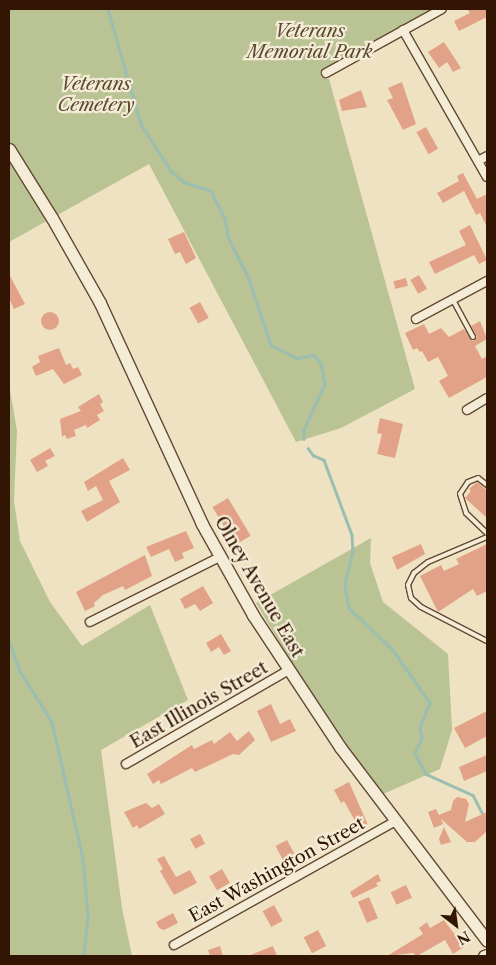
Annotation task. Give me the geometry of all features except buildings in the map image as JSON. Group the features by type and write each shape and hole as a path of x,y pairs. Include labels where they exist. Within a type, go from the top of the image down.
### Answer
{"main road":[{"name":"Olney Avenue East","path":"9,149 52,218 111,326 220,557 287,670 394,822 441,876 487,941"}],"street":[{"path":"326,73 442,9"},
{"path":"403,30 487,177"},
{"path":"478,161 487,156"},
{"path":"416,319 487,281"},
{"path":"467,410 487,398"},
{"path":"90,622 220,557"},
{"name":"East Illinois Street","path":"126,764 287,670"},
{"name":"East Washington Street","path":"174,945 394,822"}],"lane":[{"path":"452,300 473,337"},
{"path":"487,485 478,478 468,482 460,494 466,513 487,532"},
{"path":"487,537 428,562 414,573 408,585 411,598 421,607 487,641"}],"green space":[{"path":"9,9 442,9 320,77 329,79 415,389 341,428 296,442 149,164 9,242"},
{"path":"9,384 17,431 14,501 20,541 50,602 82,646 150,605 188,700 101,750 122,908 132,956 9,956"},
{"path":"371,538 370,563 383,602 448,654 452,730 440,769 381,795 294,667 256,603"}],"waterway":[{"path":"108,9 141,124 171,171 184,182 211,191 225,219 229,239 249,279 271,345 297,358 313,355 321,363 325,384 304,430 304,439"},
{"path":"308,448 313,455 324,460 352,535 353,552 345,585 349,608 393,650 430,703 420,728 422,738 415,754 426,774 473,795 483,815"},
{"path":"9,641 20,671 52,722 83,858 88,915 84,956"}],"park label":[{"name":"Veterans Memorial Park","path":"310,42"},
{"name":"Veterans Cemetery","path":"96,95"}]}
